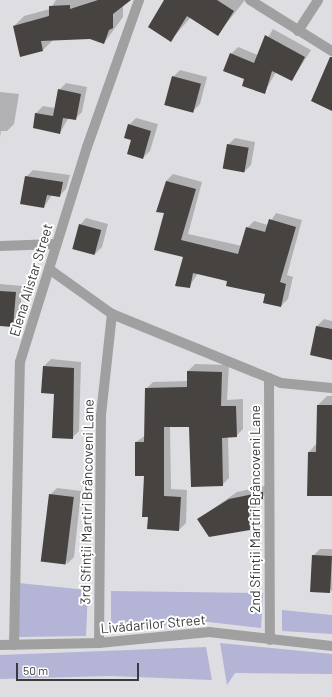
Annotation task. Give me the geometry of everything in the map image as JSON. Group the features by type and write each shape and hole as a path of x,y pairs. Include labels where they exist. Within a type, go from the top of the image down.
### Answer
{"street":[{"name":"Elena Alistar Street","path":"14,645 20,362 56,244 105,96 140,0"},
{"path":"250,0 332,51"},
{"path":"298,31 318,0"},
{"path":"0,246 56,244"},
{"path":"49,269 112,314 269,378 332,388"},
{"name":"3rd Sfinții Martiri Brâncoveni Lane","path":"99,643 100,415 112,314"},
{"name":"2nd Sfinții Martiri Brâncoveni Lane","path":"269,378 270,640"},
{"name":"Livădarilor Street","path":"0,645 99,643 209,632 332,646"}],"shaded area":[{"path":"18,583 88,590 86,636 18,637"},
{"path":"111,591 263,593 261,628 200,621 111,632"},
{"path":"282,610 332,615 332,634 282,631"},
{"path":"220,643 332,654 332,674 235,673 227,685"},
{"path":"206,647 212,680 110,676 0,679 0,655"}],"building":[{"path":"98,0 131,0 113,14 113,28 109,30 104,44 90,39 41,41 43,51 20,57 13,26 49,16 49,6 70,5 70,9"},
{"path":"164,0 217,0 234,11 218,36 187,16 171,42 148,27"},
{"path":"265,35 305,57 292,81 272,71 265,94 242,86 244,79 223,71 230,53 254,63"},
{"path":"330,57 332,57 332,111 311,101"},
{"path":"172,76 201,84 193,113 164,105"},
{"path":"58,89 81,94 76,120 63,118 60,134 33,128 35,113 53,116"},
{"path":"128,124 151,131 143,159 127,154 131,140 124,138"},
{"path":"227,144 249,148 244,172 223,169"},
{"path":"25,176 63,182 60,197 47,195 44,208 20,204"},
{"path":"166,181 196,189 181,240 238,254 246,227 265,232 269,219 296,227 280,282 286,284 281,307 263,303 265,294 226,286 227,281 193,273 190,288 175,286 183,257 154,250 164,213 156,212"},
{"path":"79,224 101,230 94,255 72,249"},
{"path":"0,291 16,292 13,327 0,326"},
{"path":"316,326 332,329 332,360 310,355"},
{"path":"43,366 74,368 73,439 52,438 54,394 41,393"},
{"path":"187,371 222,372 221,406 236,406 237,437 222,438 223,486 191,487 189,427 164,427 164,496 181,497 179,531 147,529 148,517 142,517 144,476 135,476 135,442 144,442 145,388 187,387"},
{"path":"317,405 332,405 332,496 307,496 308,452 316,452"},
{"path":"263,492 263,499 249,507 250,530 209,537 197,519 229,499"},
{"path":"49,494 74,497 66,565 41,561"},
{"path":"312,555 332,556 330,593 310,592"}]}
